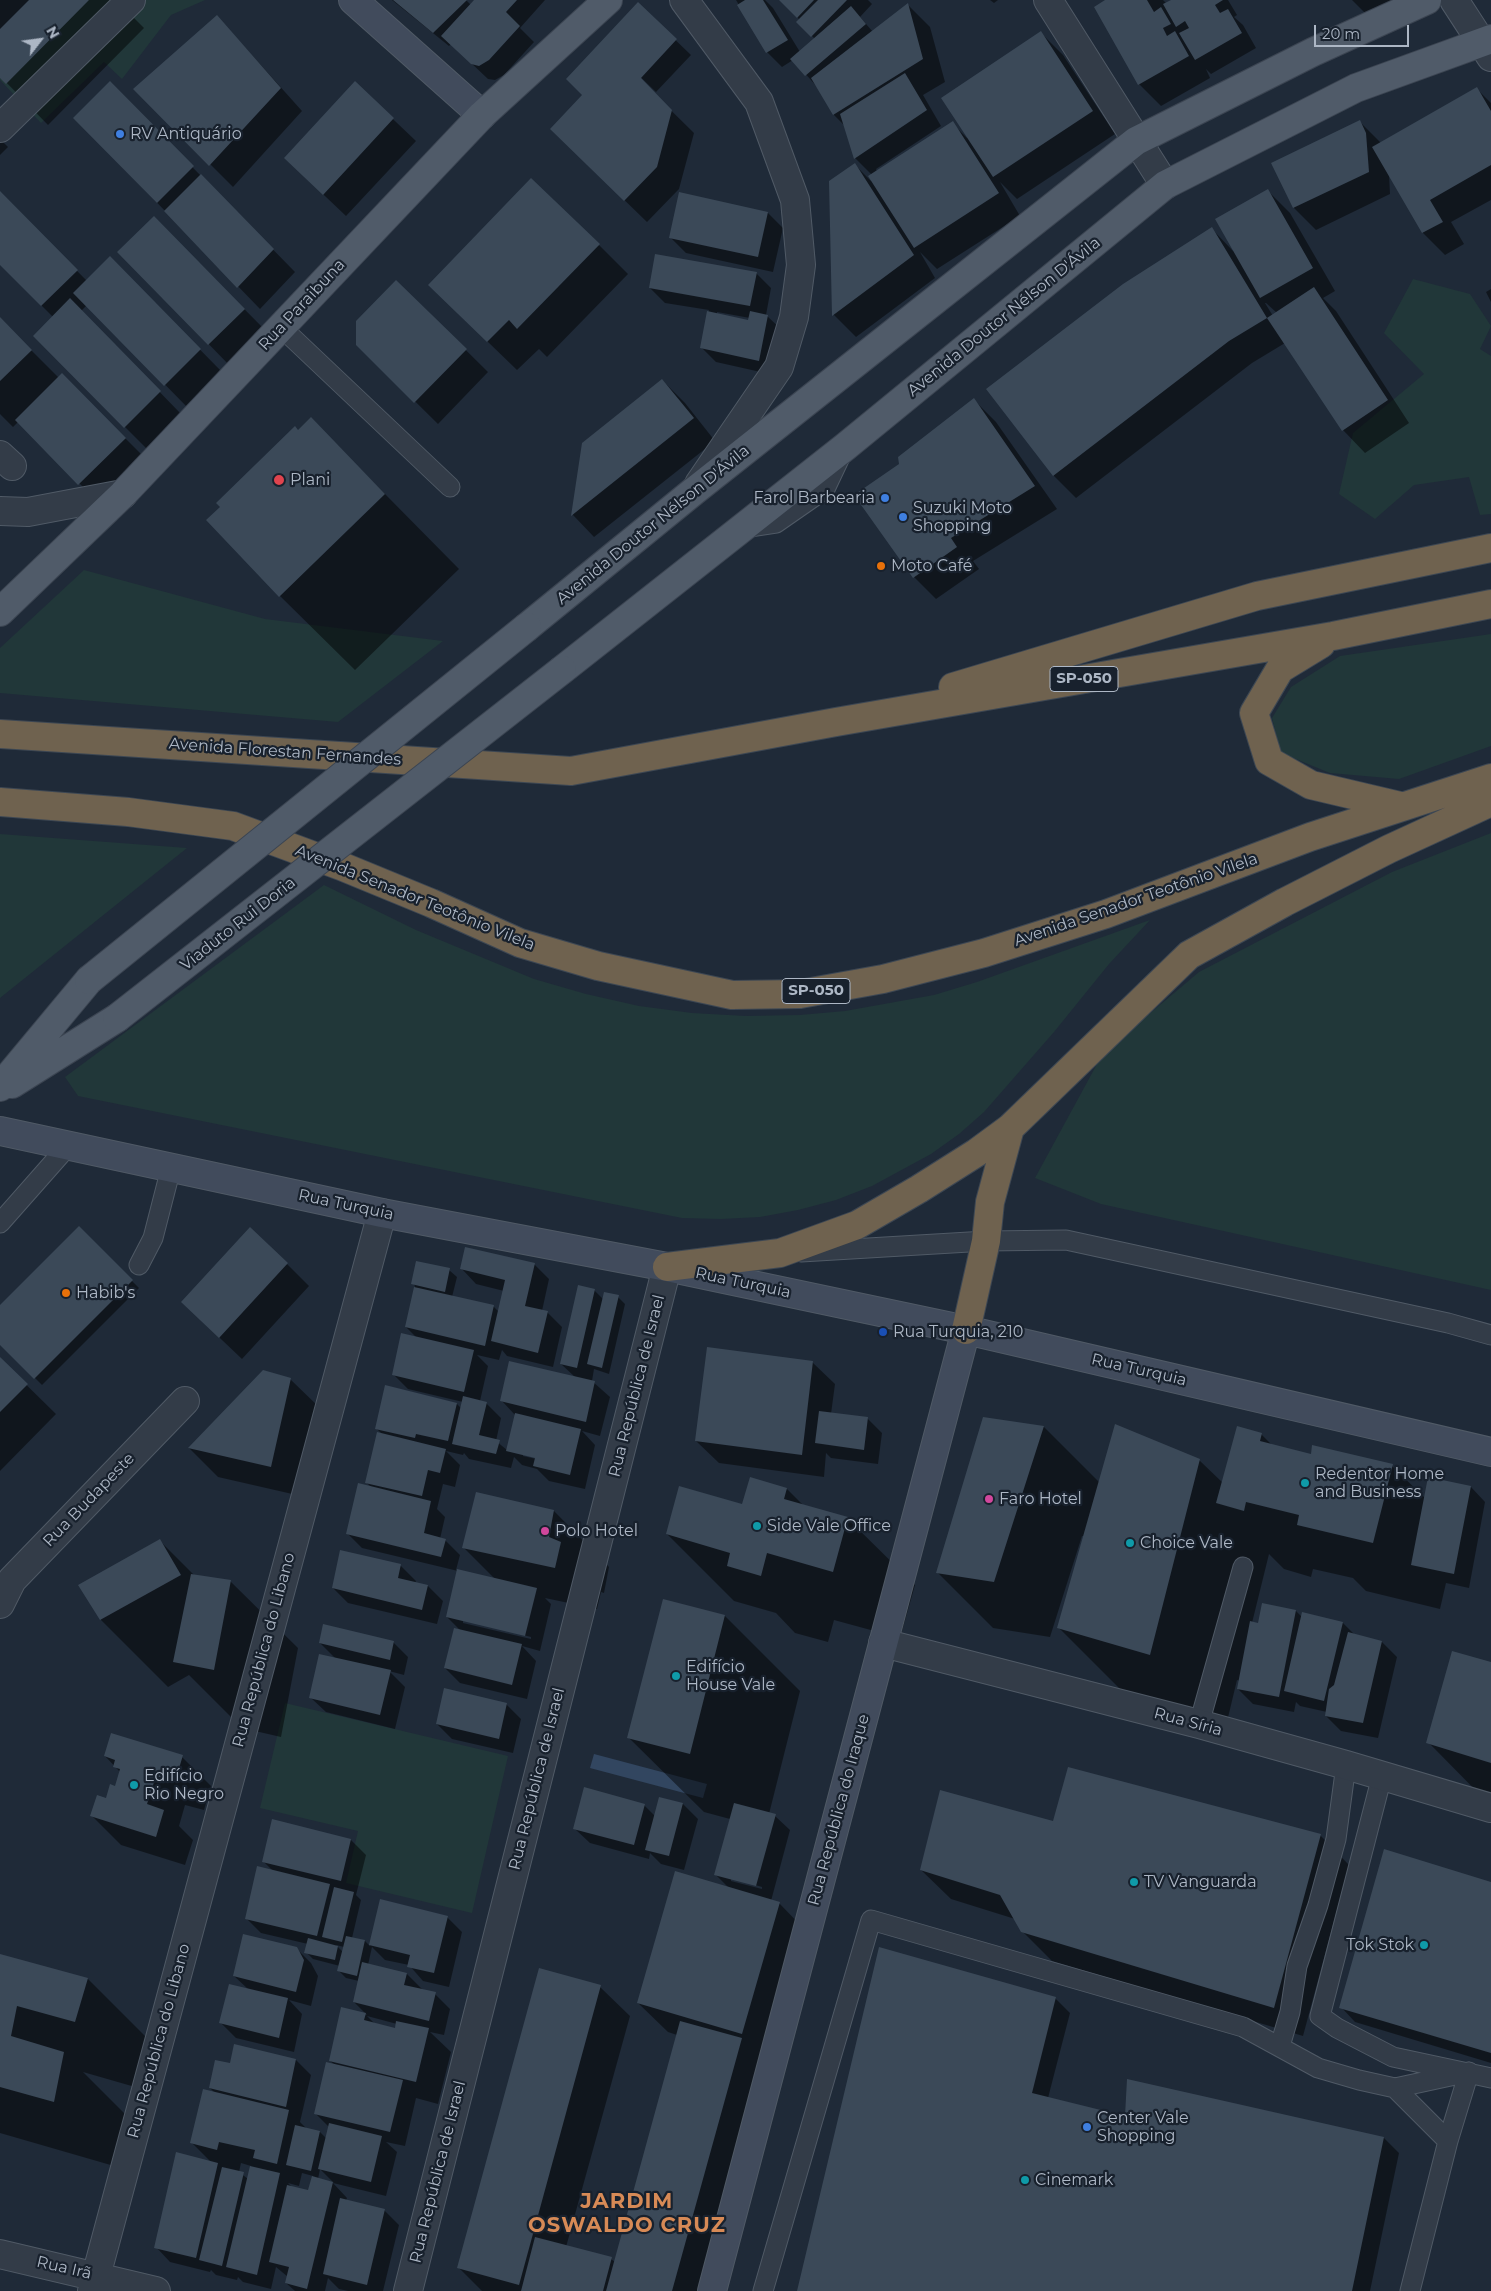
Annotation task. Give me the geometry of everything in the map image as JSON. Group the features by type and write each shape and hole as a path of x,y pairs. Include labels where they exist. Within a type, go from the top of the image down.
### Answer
{"highway":[{"path":"836,722 1257,596 1491,548"},
{"name":"SP-050","path":"836,722 1333,636 1491,604"},
{"path":"1333,636 1280,669 1254,713 1269,761 1311,785 1400,806"},
{"name":"Avenida Florestan Fernandes","path":"0,734 571,771 836,722"},
{"name":"Avenida Senador Teotônio Vilela","path":"0,802 128,812 233,826 413,895 520,943 598,966 732,995 800,994 883,979 984,953 1106,914 1310,837 1400,806 1491,778"},
{"path":"667,1267 780,1253 858,1225 919,1189 1010,1128 1188,955 1285,902 1389,849 1491,802"},
{"path":"966,1330 986,1241 990,1202 1010,1128"}],"main road":[{"path":"353,0 482,115"},
{"name":"Rua Paraibuna","path":"0,612 123,494 482,115 608,0"},
{"name":"Avenida Doutor Nélson D'Ávila","path":"0,1087 89,980 694,491 1136,141 1313,52 1427,0"},
{"name":"Avenida Doutor Nélson D'Ávila","path":"562,670 845,447 1165,185 1356,88 1488,46"},
{"name":"Viaduto Rui Doria","path":"0,1092 117,1018 562,670"},
{"name":"Rua Turquia","path":"0,1131 382,1213 667,1267 966,1330 1488,1455"},
{"name":"Rua República do Iraque","path":"712,2291 966,1330"}],"street":[{"path":"4,118 131,0"},
{"path":"684,0 759,102 795,200 801,265 794,317 779,367 694,491"},
{"path":"1048,0 1165,185"},
{"path":"1454,0 1488,46"},
{"path":"0,511 28,512 123,494"},
{"name":"Rua República do Libano","path":"94,2283 382,1213"},
{"name":"Rua República de Israel","path":"408,2291 667,1267"},
{"name":"Rua Budapeste","path":"0,1604 12,1580 185,1400"},
{"name":"Rua Síria","path":"883,1643 1199,1724 1491,1808"},
{"name":"Rua Irã","path":"0,2254 94,2283 156,2291"}],"lane":[{"path":"281,327 450,487"},
{"path":"0,1223 68,1146"},
{"path":"139,1265 152,1238 172,1168"},
{"path":"780,1253 986,1241 1066,1240 1448,1323 1491,1335"},
{"path":"1199,1724 1243,1567"},
{"path":"1280,2046 1290,2012 1297,1966 1318,1905 1336,1839 1346,1765"},
{"path":"1382,1776 1320,2016 1337,2028 1393,2057 1491,2078"},
{"path":"763,2291 872,1920 1243,2027 1318,2068 1359,2080 1395,2088 1469,2072"},
{"path":"1410,2291 1448,2141 1469,2072"},
{"path":"1395,2088 1448,2141"}],"green space":[{"path":"44,0 205,0 171,15 122,79 104,62 41,123 0,80 0,46"},
{"path":"1413,279 1470,294 1491,326 1480,349 1491,356 1491,514 1480,515 1469,477 1414,485 1375,519 1339,494 1353,433 1424,374 1384,333"},
{"path":"84,570 265,619 443,641 338,722 0,693 0,648"},
{"path":"1491,634 1491,746 1399,779 1330,773 1281,753 1272,718 1291,687 1340,656"},
{"path":"1491,833 1491,1290 1101,1204 1035,1178 1103,1053 1199,972 1392,872"},
{"path":"0,834 187,848 0,998"},
{"path":"324,885 416,930 534,979 586,994 639,1006 692,1013 746,1016 800,1015 845,1011 934,995 977,982 1150,920 1109,964 1054,1032 984,1112 959,1134 931,1154 872,1186 836,1200 760,1217 682,1218 78,1096 65,1077"},
{"path":"285,1703 508,1756 472,1913 346,1883 358,1831 260,1808"}],"water":[{"path":"594,1754 707,1784 703,1798 590,1768"}],"building":[{"path":"29,0 89,0 6,84 0,78 0,29"},
{"path":"393,0 467,0 433,33"},
{"path":"474,0 517,0 506,12 520,26 489,60 479,66 471,64 441,36"},
{"path":"745,0 763,0 788,40 766,53 737,5"},
{"path":"779,0 814,0 797,18"},
{"path":"818,0 847,0 811,37 796,22"},
{"path":"1105,0 1147,0 1154,12 1161,7 1171,24 1163,28 1167,36 1175,31 1189,56 1138,85 1094,7"},
{"path":"1171,0 1223,0 1215,5 1220,13 1228,9 1242,33 1195,60 1179,33 1189,28 1185,21 1176,27 1163,4"},
{"path":"638,2 677,39 641,78 672,110 657,167 624,201 550,129 582,95 566,79"},
{"path":"908,3 923,59 833,115 811,78"},
{"path":"851,6 866,24 805,76 790,59"},
{"path":"217,15 281,88 209,166 133,89"},
{"path":"1041,31 1093,111 993,177 941,98"},
{"path":"905,73 927,110 854,159 840,114"},
{"path":"110,81 194,166 157,203 73,118"},
{"path":"355,81 394,118 323,195 284,158"},
{"path":"1477,87 1491,111 1491,165 1430,200 1443,222 1422,233 1372,147"},
{"path":"1360,120 1366,133 1369,172 1293,208 1271,163"},
{"path":"953,121 999,193 914,248 868,176"},
{"path":"855,163 914,255 832,316 829,181"},
{"path":"201,174 274,249 237,288 164,211"},
{"path":"531,178 600,244 517,329 509,320 487,342 428,285"},
{"path":"1268,189 1313,268 1260,298 1215,219"},
{"path":"0,191 78,270 41,306 0,265"},
{"path":"679,192 768,212 758,257 669,238"},
{"path":"154,216 245,309 208,345 117,252"},
{"path":"1212,227 1267,318 1229,341 1053,476 986,389 1123,284"},
{"path":"655,254 757,272 750,306 649,288"},
{"path":"110,256 201,349 164,386 73,293"},
{"path":"396,280 467,349 414,403 356,345 356,321"},
{"path":"1314,287 1388,400 1342,431 1267,318"},
{"path":"70,298 161,391 124,428 33,336"},
{"path":"707,311 748,320 750,311 768,315 759,361 700,348"},
{"path":"0,317 32,350 0,381"},
{"path":"62,373 126,438 78,485 15,420"},
{"path":"662,379 694,418 571,516 582,443"},
{"path":"974,398 1035,486 951,538 957,547 913,578 854,495 899,464 898,457"},
{"path":"311,417 385,494 279,597 206,520 220,507 216,503 295,426 298,430"},
{"name":"Habib's","path":"79,1226 133,1280 34,1379 0,1345 0,1305"},
{"path":"250,1227 288,1263 219,1338 181,1302"},
{"path":"465,1247 535,1263 525,1306 548,1311 538,1353 491,1341 505,1280 460,1269"},
{"path":"416,1261 450,1268 445,1292 411,1284"},
{"path":"578,1285 595,1289 577,1368 560,1364"},
{"path":"414,1287 494,1305 485,1346 405,1327"},
{"path":"604,1292 619,1295 602,1368 587,1364"},
{"path":"401,1333 474,1350 464,1392 392,1375"},
{"path":"707,1347 813,1361 802,1455 695,1441"},
{"path":"0,1357 28,1384 0,1412"},
{"path":"509,1361 595,1381 586,1422 500,1401"},
{"path":"263,1370 291,1378 271,1467 188,1448"},
{"path":"385,1385 457,1403 448,1441 416,1434 415,1438 375,1429"},
{"path":"463,1396 487,1402 479,1435 500,1440 496,1454 452,1444"},
{"path":"819,1411 868,1417 864,1450 815,1443"},
{"path":"515,1413 581,1429 570,1475 533,1466 535,1458 506,1451"},
{"name":"Faro Hotel","path":"983,1417 1044,1426 994,1582 936,1573"},
{"name":"Choice Vale","path":"1115,1424 1200,1459 1150,1655 1057,1628"},
{"name":"Redentor Home and Business","path":"1237,1426 1262,1433 1260,1441 1311,1454 1312,1445 1393,1464 1373,1543 1297,1525 1299,1515 1246,1502 1244,1511 1216,1503"},
{"path":"377,1432 446,1449 440,1473 428,1470 422,1496 365,1483"},
{"name":"Side Vale Office","path":"750,1477 787,1488 784,1499 848,1517 833,1572 767,1553 761,1576 727,1566 730,1553 666,1534 679,1486 742,1504"},
{"path":"1428,1477 1471,1486 1454,1574 1411,1565"},
{"path":"358,1483 431,1501 424,1533 446,1539 441,1557 346,1534"},
{"path":"476,1492 554,1510 549,1537 561,1542 555,1568 462,1548"},
{"path":"160,1539 181,1575 100,1620 78,1585"},
{"path":"340,1550 401,1564 398,1578 428,1585 422,1610 332,1588"},
{"path":"457,1569 537,1588 525,1636 446,1617"},
{"path":"191,1574 231,1580 214,1670 173,1662"},
{"name":"Edifício House Vale","path":"663,1599 725,1615 690,1754 627,1738"},
{"path":"1262,1603 1296,1610 1279,1697 1237,1689 1250,1621 1258,1623"},
{"path":"1302,1612 1343,1622 1324,1701 1284,1691"},
{"path":"323,1624 394,1641 390,1660 319,1643"},
{"path":"454,1628 522,1644 512,1685 444,1668"},
{"path":"1348,1632 1382,1641 1363,1723 1325,1716 1329,1689 1334,1685"},
{"path":"1452,1651 1491,1662 1491,1763 1426,1743"},
{"path":"319,1654 391,1670 380,1715 309,1698"},
{"path":"444,1688 507,1703 499,1739 436,1724"},
{"name":"Edifício Rio Negro","path":"111,1733 183,1755 175,1782 156,1776 147,1804 164,1810 156,1837 90,1816 97,1795 106,1798 110,1784 115,1786 120,1769 113,1767 115,1760 104,1756"},
{"name":"TV Vanguarda","path":"1068,1767 1321,1834 1274,2008 1021,1932 1000,1895 920,1870 940,1790 1053,1821"},
{"path":"584,1787 645,1804 634,1845 573,1829"},
{"path":"659,1797 683,1803 669,1856 645,1850"},
{"path":"734,1803 776,1814 756,1886 714,1875"},
{"path":"272,1819 351,1839 341,1881 262,1862"},
{"name":"Tok Stok","path":"1384,1849 1491,1882 1491,2053 1339,2008"},
{"path":"257,1866 330,1884 317,1936 245,1919"},
{"path":"675,1871 780,1902 742,2034 637,2003"},
{"path":"334,1887 354,1892 342,1942 322,1937"},
{"path":"380,1899 448,1916 434,1973 407,1967 410,1955 369,1945"},
{"path":"243,1934 297,1947 304,1960 296,1992 233,1976"},
{"path":"346,1936 365,1940 357,1976 337,1971"},
{"path":"308,1938 338,1946 335,1960 304,1953"},
{"name":"Center Vale Shopping","path":"879,1947 1056,1997 1032,2093 1125,2116 1127,2079 1384,2137 1352,2291 797,2291"},
{"path":"0,1954 88,1978 75,2022 17,2006 11,2036 64,2052 54,2102 0,2087"},
{"path":"362,1962 407,1973 404,1985 436,1992 429,2021 353,2002"},
{"path":"539,1968 601,1985 519,2285 457,2268"},
{"path":"229,1984 288,1998 279,2038 219,2023"},
{"path":"341,2007 366,2013 364,2020 395,2028 396,2021 429,2028 416,2082 329,2061"},
{"path":"680,2021 742,2038 672,2291 606,2291"},
{"path":"234,2044 296,2059 286,2107 209,2088 215,2060 230,2063"},
{"path":"326,2062 403,2080 390,2132 314,2114"},
{"path":"203,2089 289,2110 277,2164 253,2158 255,2150 219,2142 217,2150 190,2143"},
{"path":"329,2123 382,2136 371,2182 318,2169"},
{"path":"295,2125 320,2131 311,2171 286,2165"},
{"path":"176,2152 218,2163 196,2258 154,2248"},
{"path":"250,2166 280,2173 257,2275 226,2267"},
{"path":"222,2167 244,2172 222,2266 199,2260"},
{"path":"312,2176 333,2182 307,2289 285,2283 289,2267 269,2262 287,2185 308,2190"},
{"path":"340,2198 385,2209 367,2285 323,2274"},
{"path":"535,2237 612,2257 603,2291 521,2291"}],"place":[{"name":"RV Antiquário","path":"120,134"},
{"name":"Plani","path":"279,480"},
{"name":"Farol Barbearia","path":"885,498"},
{"name":"Suzuki Moto Shopping","path":"903,517"},
{"name":"Moto Café","path":"881,566"},
{"name":"Habib's","path":"66,1293"},
{"name":"Rua Turquia, 210","path":"883,1332"},
{"name":"Redentor Home and Business","path":"1305,1483"},
{"name":"Faro Hotel","path":"989,1499"},
{"name":"Side Vale Office","path":"757,1526"},
{"name":"Polo Hotel","path":"545,1531"},
{"name":"Choice Vale","path":"1130,1543"},
{"name":"Edifício House Vale","path":"676,1676"},
{"name":"Edifício Rio Negro","path":"134,1785"},
{"name":"TV Vanguarda","path":"1134,1882"},
{"name":"Tok Stok","path":"1424,1945"},
{"name":"Center Vale Shopping","path":"1087,2127"},
{"name":"Cinemark","path":"1025,2180"}],"district":[{"name":"JARDIM OSWALDO CRUZ","path":"627,2214"}]}
